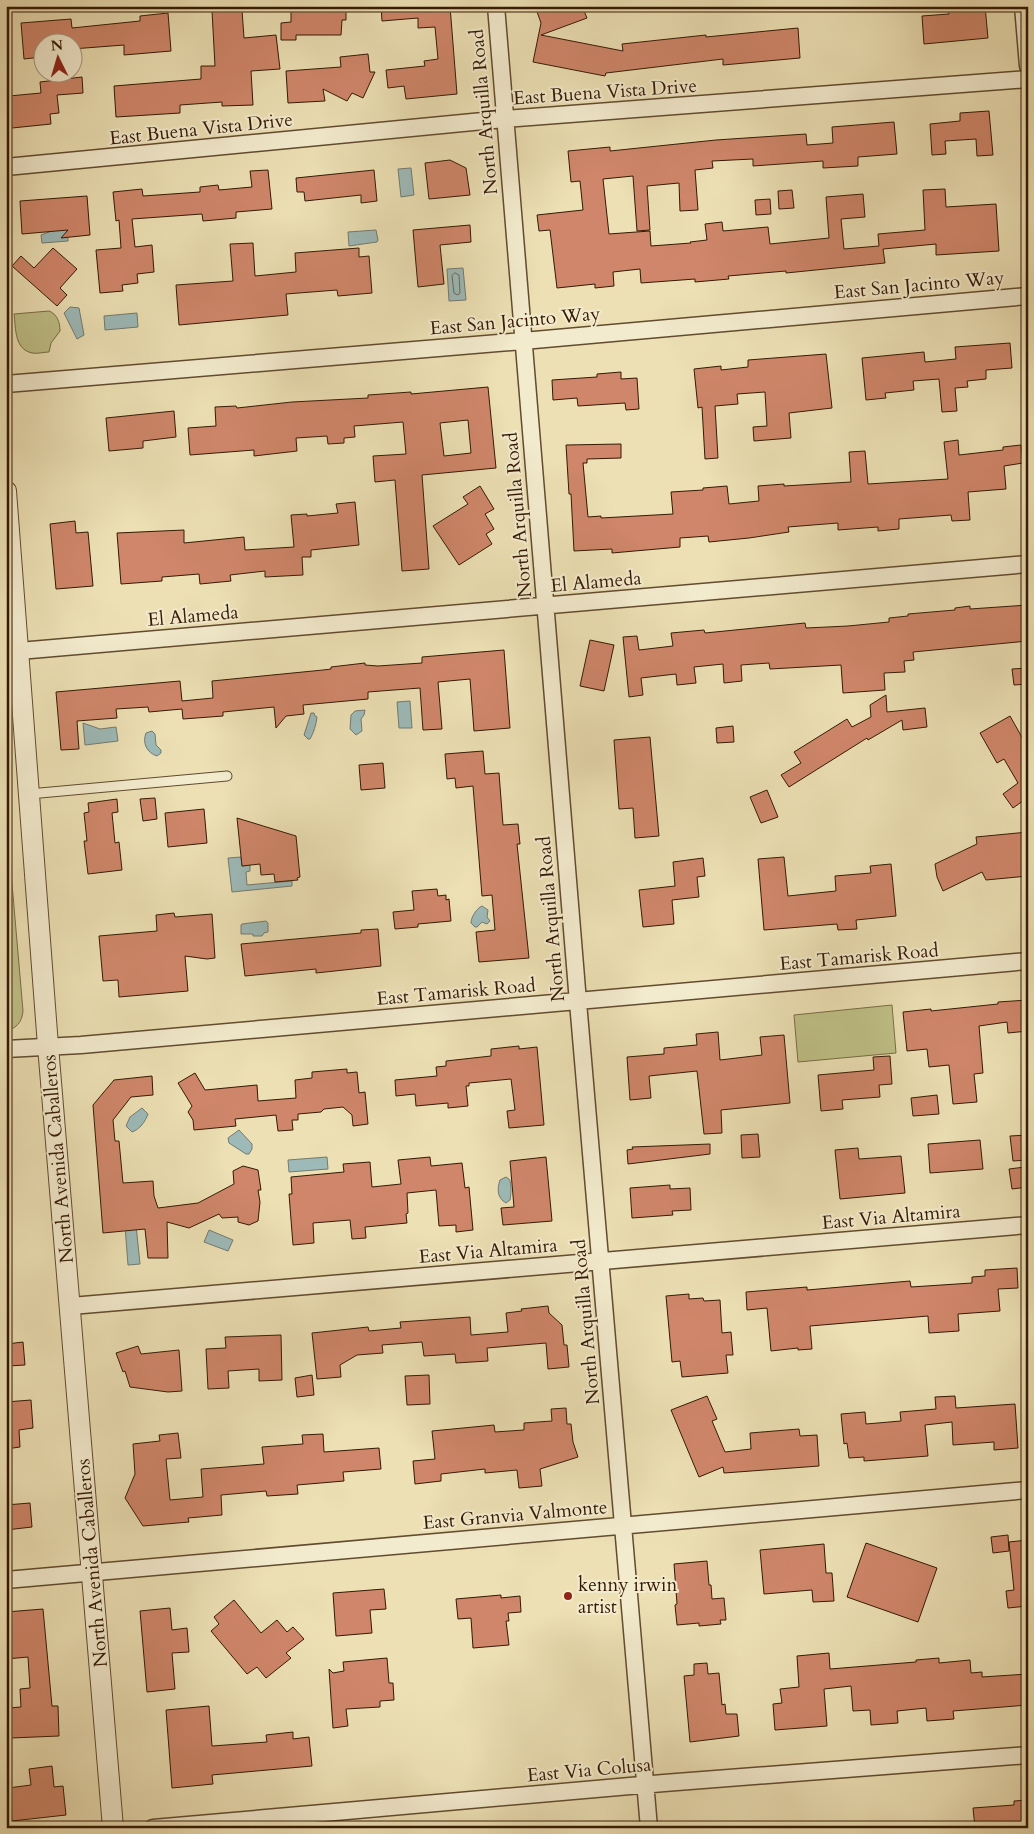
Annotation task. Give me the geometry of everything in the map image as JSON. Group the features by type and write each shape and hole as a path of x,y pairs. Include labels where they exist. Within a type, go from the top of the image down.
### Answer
{"street":[{"name":"North Arquilla Road","path":"496,6 578,1002 649,1828"},
{"path":"1023,6 1028,66"},
{"name":"East Buena Vista Drive","path":"6,167 504,120 1028,79"},
{"name":"East San Jacinto Way","path":"6,384 523,341 1028,296"},
{"name":"North Avenida Caballeros","path":"6,491 48,1046 113,1828"},
{"name":"El Alameda","path":"19,651 1028,564"},
{"name":"East Tamarisk Road","path":"6,1049 82,1045 1028,961"},
{"name":"East Via Altamira","path":"71,1306 1028,1225"},
{"name":"East Granvia Valmonte","path":"6,1580 1028,1490"},
{"name":"East Via Colusa","path":"153,1828 645,1785 1028,1755"}],"lane":[{"path":"29,794 227,776"}],"green space":[{"path":"49,311 58,319 60,331 51,343 49,352 34,353 26,351 19,343 17,337 14,314"},
{"path":"6,814 23,1011 18,1024 6,1031"},
{"path":"892,1005 896,1053 798,1062 794,1015"}],"water":[{"path":"411,168 414,195 401,197 398,169"},
{"path":"67,225 68,241 42,243 41,235"},
{"path":"376,230 377,242 349,246 348,232"},
{"path":"463,268 466,300 449,301 447,269"},
{"path":"70,307 79,308 84,335 77,339 64,313"},
{"path":"137,313 138,327 105,330 104,316"},
{"path":"410,701 412,728 399,728 397,702"},
{"path":"365,710 361,719 362,731 356,735 350,729 351,715 355,711"},
{"path":"311,713 314,713 317,717 313,734 308,739 304,735"},
{"path":"83,723 100,729 116,727 118,741 85,745"},
{"path":"152,731 155,734 156,745 161,750 161,753 157,756 150,753 145,744 146,733"},
{"path":"241,857 242,866 250,865 250,871 246,872 247,885 292,881 292,886 232,892 228,858"},
{"path":"482,906 488,910 487,917 490,921 487,924 482,922 475,927 471,923 472,918"},
{"path":"266,921 268,923 268,932 262,936 241,934 242,924"},
{"path":"142,1108 148,1114 147,1117 140,1127 132,1132 126,1126 130,1117"},
{"path":"239,1130 252,1144 249,1154 229,1143 228,1138"},
{"path":"327,1157 328,1169 289,1172 288,1160"},
{"path":"506,1177 510,1181 511,1189 510,1200 506,1203 499,1196 498,1187 500,1180"},
{"path":"136,1225 140,1264 128,1265 125,1226"},
{"path":"209,1230 233,1240 228,1251 204,1242"}],"building":[{"path":"291,6 346,6 346,20 342,20 341,35 296,35 296,40 281,40 281,23 291,22"},
{"path":"381,6 450,6 457,94 406,99 404,86 388,88 386,70 425,66 424,61 438,59 435,27 418,28 418,18 382,21"},
{"path":"535,6 582,6 587,18 541,35 623,51 622,44 798,28 800,58 723,65 723,59 606,73 605,76 533,62 541,23"},
{"path":"948,6 985,6 988,38 924,44 922,16 949,14"},
{"path":"242,10 244,38 276,35 280,69 251,71 253,105 222,106 222,102 180,105 180,113 116,117 114,86 201,79 201,66 215,66 212,11"},
{"path":"168,13 171,51 124,55 124,45 82,48 82,32 32,32 32,58 24,59 21,23 71,19 72,28 140,21 140,16"},
{"path":"368,54 370,72 375,72 363,98 352,93 347,101 323,89 325,101 288,103 286,71 341,67 340,57"},
{"path":"82,77 83,93 57,95 59,113 50,114 51,124 12,128 9,96 41,93 40,82 82,82"},
{"path":"989,111 993,155 977,156 976,139 945,141 946,154 932,155 930,124 960,121 960,113"},
{"path":"894,122 897,154 858,157 858,166 823,168 823,161 753,166 753,159 712,161 713,168 695,170 698,210 680,211 679,183 647,186 650,230 637,231 633,176 603,179 609,234 650,231 651,246 691,243 707,240 705,224 722,222 723,231 768,227 770,244 829,238 826,197 863,194 865,217 841,219 844,249 879,246 878,234 925,230 923,190 945,189 946,207 996,204 999,251 936,255 936,244 883,249 885,263 786,273 786,271 728,276 729,279 695,282 695,279 641,283 640,269 613,272 614,286 595,288 595,284 557,288 550,230 539,231 537,215 583,210 580,181 571,182 568,151 610,147 610,151 716,140 806,134 807,145 833,143 832,127"},
{"path":"450,160 466,168 470,195 429,199 425,163"},
{"path":"268,170 272,209 236,212 236,218 203,221 202,214 132,219 135,247 152,245 154,272 137,274 138,283 122,285 123,291 100,293 96,250 121,248 119,220 116,221 113,192 142,189 143,196 200,192 200,187 218,185 219,190 252,187 250,171"},
{"path":"374,170 377,201 361,203 361,195 305,201 304,192 297,192 296,178"},
{"path":"792,190 794,208 779,209 778,191"},
{"path":"87,196 90,235 61,238 68,230 22,234 20,201"},
{"path":"770,199 771,214 756,215 755,200"},
{"path":"470,225 471,242 440,245 444,284 418,287 413,230"},
{"path":"253,243 255,276 296,272 295,253 359,248 359,257 369,256 372,293 338,296 337,290 286,294 288,315 179,325 176,285 233,281 230,244"},
{"path":"53,248 77,269 60,288 67,295 57,306 12,266 21,256 34,268"},
{"path":"1010,343 1012,368 986,370 986,379 967,381 968,387 955,388 957,411 942,412 939,379 913,381 914,390 885,393 886,398 866,400 862,358 924,352 925,362 956,359 955,347"},
{"path":"826,354 832,408 789,413 791,438 754,441 753,427 767,426 765,392 737,394 738,404 715,406 718,458 705,459 702,407 698,408 694,369 721,366 721,370 748,367 748,360"},
{"path":"621,372 621,379 637,378 639,409 626,410 625,403 578,406 577,398 553,400 552,380 597,377 597,374"},
{"path":"488,387 496,468 422,475 429,569 402,571 395,480 375,482 373,456 406,454 403,422 354,426 355,437 344,438 344,443 328,444 327,436 296,438 297,451 254,456 254,450 190,455 188,428 216,426 215,407 236,406 237,408 292,402 368,398 368,395 411,392 411,394","holes":["468,420 471,453 444,456 440,423"]},
{"path":"174,411 176,437 143,441 143,448 109,451 106,418"},
{"path":"958,440 959,455 1003,450 1003,447 1021,445 1023,463 1004,466 1006,489 968,492 970,520 952,521 951,515 899,519 899,529 878,531 878,527 838,530 838,523 788,527 789,532 709,542 708,536 680,538 680,547 612,553 612,549 574,551 566,445 621,444 621,458 587,459 587,463 583,463 588,517 601,516 601,518 673,514 671,492 727,486 729,504 759,501 758,486 851,482 849,452 865,451 868,484 948,479 944,442"},
{"path":"480,486 494,509 485,514 494,529 486,534 492,544 459,565 433,526 468,504 463,497"},
{"path":"355,502 359,545 311,550 311,557 302,557 303,575 265,577 265,571 230,575 231,581 200,584 199,574 162,577 162,581 121,584 117,533 184,530 184,543 244,537 245,550 294,547 291,515 307,514 307,516 338,513 336,504"},
{"path":"75,521 76,533 88,532 93,586 56,589 50,524"},
{"path":"1028,605 1028,641 913,652 914,660 904,661 905,672 884,673 885,690 843,693 841,665 770,669 769,663 741,665 742,681 724,683 723,664 694,667 696,683 677,685 676,674 641,678 643,695 629,697 623,637 637,636 639,650 673,646 671,633 704,630 705,633 805,623 806,628 848,626 889,622 889,618 908,616 908,614 955,610 955,608 970,606 970,609"},
{"path":"590,640 614,645 604,691 580,686"},
{"path":"504,650 510,728 474,731 470,679 438,682 442,729 423,730 420,688 368,692 368,699 303,705 304,714 286,716 276,728 274,707 223,712 223,716 183,719 182,709 149,712 148,707 116,709 117,718 77,721 79,749 61,750 56,692 180,681 182,701 213,698 212,681 323,670 331,669 331,667 365,663 365,665 378,666 422,663 422,657"},
{"path":"1028,668 1028,684 1014,685 1012,669"},
{"path":"886,695 887,712 925,708 927,727 903,730 902,720 868,740 867,738 789,787 781,775 801,763 794,752 847,719 852,727 871,717 870,705"},
{"path":"1010,716 1028,748 1028,799 1013,808 1003,794 1018,783 1004,759 997,763 980,733"},
{"path":"733,726 734,742 717,743 716,728"},
{"path":"650,737 659,836 635,838 633,808 619,809 614,740"},
{"path":"483,751 485,774 499,773 503,825 518,824 520,844 517,844 529,958 479,962 476,932 495,930 492,895 482,896 473,786 456,788 455,778 447,779 445,754"},
{"path":"383,763 385,788 361,790 359,765"},
{"path":"767,790 778,817 761,823 750,797"},
{"path":"155,798 157,819 143,821 140,799"},
{"path":"117,799 118,812 112,813 115,843 119,842 122,870 88,874 84,841 87,841 84,813 89,812 88,803"},
{"path":"204,809 207,843 168,847 165,813"},
{"path":"237,818 296,836 300,877 297,878 298,880 275,882 274,874 261,875 260,864 242,866"},
{"path":"1028,832 1028,876 986,880 982,872 943,891 937,877 935,864 977,844 976,837"},
{"path":"784,857 788,896 836,891 835,876 871,873 870,866 891,864 896,916 856,920 857,929 838,930 837,924 764,930 758,859"},
{"path":"703,858 705,876 697,877 699,897 672,900 674,924 643,927 639,890 675,886 673,862"},
{"path":"437,889 438,896 446,895 446,900 449,899 451,921 418,924 418,927 395,929 393,912 414,910 412,891"},
{"path":"174,913 175,917 212,914 215,958 207,959 185,956 188,991 119,997 118,980 103,981 99,936 157,931 156,915"},
{"path":"378,929 381,966 316,973 316,969 245,976 241,944 361,933 361,930"},
{"path":"1028,1000 1028,1031 1008,1033 1007,1022 979,1026 983,1073 974,1074 977,1102 953,1104 949,1065 929,1067 927,1049 907,1051 903,1012 931,1009 931,1011"},
{"path":"718,1032 720,1060 762,1055 760,1037 784,1035 790,1103 721,1110 722,1133 704,1134 697,1071 649,1076 651,1098 630,1100 627,1057 664,1054 664,1048 697,1045 696,1034"},
{"path":"519,1046 519,1049 537,1047 544,1125 509,1128 507,1111 515,1110 511,1079 469,1083 469,1086 466,1086 468,1106 448,1108 448,1103 416,1106 415,1094 396,1096 395,1080 437,1076 436,1067 446,1066 446,1061 491,1056 491,1049"},
{"path":"890,1056 892,1084 879,1085 880,1097 842,1100 843,1109 821,1111 818,1075 874,1070 873,1057"},
{"path":"347,1069 347,1073 357,1072 359,1093 365,1092 368,1124 353,1126 352,1115 343,1107 324,1109 321,1112 298,1114 298,1120 292,1120 293,1130 278,1131 276,1115 235,1119 236,1126 194,1130 193,1120 188,1112 192,1106 178,1083 195,1073 205,1090 257,1085 258,1101 296,1098 295,1080 312,1078 312,1072"},
{"path":"152,1076 153,1095 131,1097 113,1120 115,1141 119,1141 123,1183 153,1181 154,1196 158,1208 198,1203 234,1184 233,1171 243,1166 258,1170 261,1190 258,1190 260,1202 258,1221 249,1225 238,1222 238,1217 222,1218 219,1214 189,1228 167,1222 168,1258 148,1258 145,1229 103,1233 93,1105 114,1080"},
{"path":"937,1095 939,1114 913,1116 911,1098"},
{"path":"758,1134 760,1157 742,1158 741,1135"},
{"path":"1028,1135 1028,1160 1013,1161 1010,1136"},
{"path":"980,1140 983,1169 930,1173 928,1144"},
{"path":"710,1144 710,1154 628,1164 627,1150 633,1149 632,1147"},
{"path":"858,1148 859,1159 901,1156 905,1193 840,1199 835,1150"},
{"path":"430,1157 431,1166 462,1163 465,1188 469,1187 473,1230 456,1232 456,1225 439,1226 436,1190 407,1193 407,1223 365,1227 366,1238 352,1239 350,1220 313,1223 314,1243 293,1245 289,1194 292,1194 291,1177 344,1172 343,1164 370,1162 372,1187 401,1184 398,1160"},
{"path":"546,1157 552,1221 503,1225 501,1208 514,1207 510,1161"},
{"path":"1025,1167 1028,1187 1012,1189 1009,1169"},
{"path":"670,1185 670,1189 690,1188 691,1210 672,1211 673,1215 632,1218 630,1188"},
{"path":"1017,1268 1018,1288 998,1289 1000,1311 958,1314 959,1331 929,1333 928,1316 810,1326 812,1349 798,1350 798,1348 771,1351 767,1308 747,1310 746,1292 807,1287 807,1290 910,1281 911,1287 972,1283 972,1277 985,1276 985,1270"},
{"path":"689,1294 689,1299 703,1298 704,1301 720,1300 722,1333 731,1332 733,1355 726,1355 728,1373 682,1377 680,1361 672,1362 666,1296"},
{"path":"548,1306 549,1313 562,1325 564,1345 567,1345 569,1367 548,1369 546,1343 487,1348 488,1361 456,1363 455,1354 424,1356 422,1342 382,1345 383,1353 357,1355 340,1365 341,1377 317,1379 312,1333 368,1327 369,1331 401,1328 400,1322 470,1317 471,1335 508,1332 506,1313"},
{"path":"281,1335 282,1380 259,1381 259,1369 228,1371 229,1388 208,1389 206,1349 226,1348 225,1337"},
{"path":"23,1342 25,1365 8,1366 7,1344"},
{"path":"138,1346 141,1354 179,1350 182,1391 168,1392 130,1387 116,1353"},
{"path":"312,1375 314,1395 297,1397 295,1378"},
{"path":"429,1375 430,1404 407,1405 405,1376"},
{"path":"707,1396 717,1419 712,1421 725,1452 751,1449 750,1433 799,1429 800,1436 817,1435 819,1466 724,1473 723,1467 699,1477 671,1410"},
{"path":"955,1396 956,1408 1015,1404 1018,1448 994,1450 994,1442 953,1445 952,1422 925,1425 928,1456 864,1461 864,1457 849,1458 847,1443 844,1444 841,1414 865,1412 866,1424 901,1421 900,1412 936,1409 935,1397"},
{"path":"31,1400 33,1428 19,1430 20,1447 6,1449 6,1402"},
{"path":"566,1408 567,1424 571,1424 573,1442 578,1457 540,1469 542,1486 519,1488 517,1470 485,1473 485,1469 441,1474 441,1481 415,1484 413,1461 435,1459 432,1431 494,1425 495,1432 524,1430 524,1423 552,1421 551,1409"},
{"path":"178,1433 181,1458 166,1459 170,1500 203,1497 201,1469 264,1464 262,1447 303,1444 302,1435 323,1434 324,1452 379,1448 381,1469 343,1472 344,1481 297,1485 298,1494 267,1496 266,1491 221,1495 222,1515 188,1518 189,1522 143,1526 125,1498 135,1474 133,1444 160,1441 159,1435"},
{"path":"30,1503 32,1527 6,1530 6,1505"},
{"path":"1008,1535 1009,1551 993,1553 991,1537"},
{"path":"1028,1540 1028,1606 1008,1608 1006,1591 1014,1590 1009,1542"},
{"path":"866,1543 937,1568 918,1622 847,1597"},
{"path":"824,1544 826,1573 832,1573 834,1601 813,1602 812,1590 764,1594 760,1550"},
{"path":"707,1561 712,1599 724,1598 726,1620 720,1620 721,1624 677,1625 674,1564"},
{"path":"384,1589 386,1609 370,1610 372,1633 336,1636 333,1593"},
{"path":"501,1595 501,1598 520,1596 521,1612 508,1613 509,1621 506,1621 509,1645 473,1648 471,1618 458,1619 456,1599"},
{"path":"234,1600 261,1633 277,1620 287,1632 293,1627 304,1639 286,1653 291,1658 266,1678 257,1667 247,1674 211,1631 219,1624 214,1617"},
{"path":"170,1608 172,1630 187,1628 189,1652 172,1653 175,1689 147,1692 140,1611"},
{"path":"43,1609 52,1706 58,1706 59,1736 11,1738 7,1724 9,1708 21,1707 20,1689 30,1688 28,1657 6,1659 6,1612"},
{"path":"829,1653 830,1669 916,1662 916,1660 939,1658 939,1663 970,1660 971,1673 982,1672 982,1677 1028,1674 1028,1705 953,1711 954,1719 927,1721 926,1708 897,1711 898,1723 871,1725 870,1710 853,1711 851,1686 824,1689 827,1726 775,1730 773,1704 782,1703 780,1689 799,1687 797,1656"},
{"path":"387,1658 389,1683 393,1683 394,1700 380,1701 380,1707 346,1709 348,1726 333,1728 329,1669 333,1673 344,1671 343,1662"},
{"path":"707,1663 708,1674 719,1673 722,1705 725,1704 726,1714 737,1714 739,1736 690,1742 684,1676 694,1675 694,1664"},
{"path":"209,1706 212,1746 267,1742 266,1735 293,1732 293,1739 309,1737 312,1766 212,1775 213,1784 172,1788 166,1710"},
{"path":"52,1766 54,1787 63,1786 66,1815 12,1821 8,1788 31,1785 29,1769"},
{"path":"1028,1800 1028,1828 975,1828 973,1808 1014,1805 1014,1801"}],"place":[{"name":"kenny irwin artist","path":"568,1596"}]}
